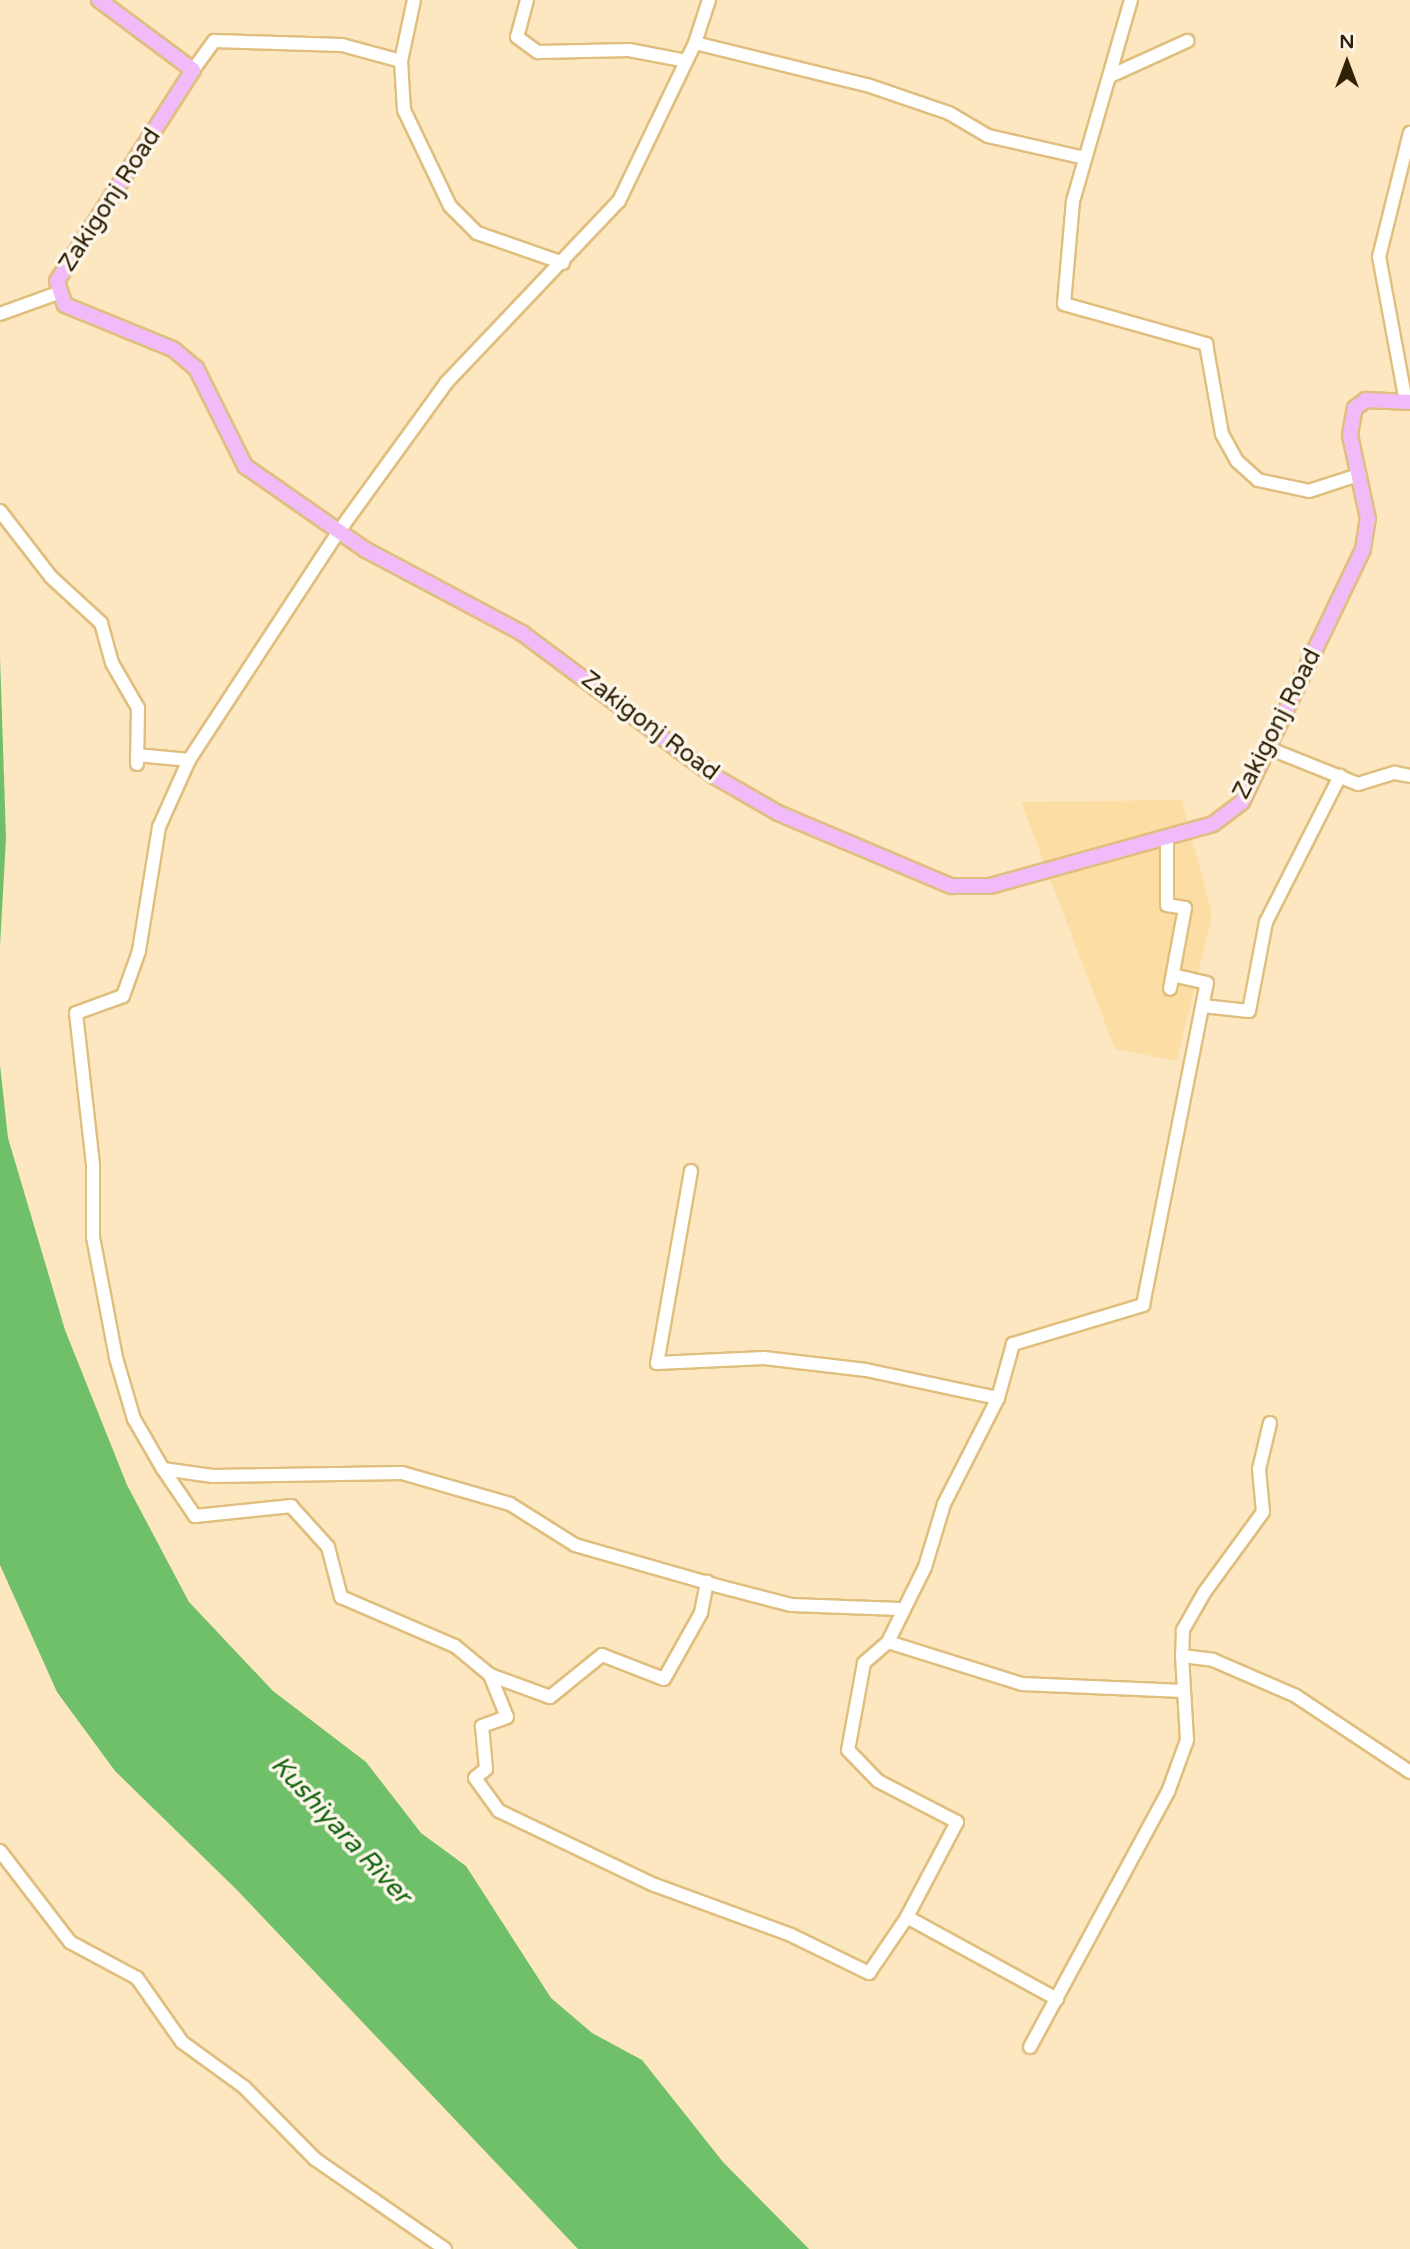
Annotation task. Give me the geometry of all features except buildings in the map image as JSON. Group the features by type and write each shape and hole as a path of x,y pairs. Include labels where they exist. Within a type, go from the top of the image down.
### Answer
{"main road":[{"path":"99,0 193,70"},
{"name":"Zakigonj Road","path":"193,70 107,197 57,281 58,293 65,305 173,349 196,368 245,466 339,531 522,633 714,776 778,813 902,870 951,886 990,886 1213,824 1242,802 1363,548 1368,519 1350,435 1355,408 1366,400 1408,402"}],"street":[{"path":"414,0 401,61 404,110 450,206 477,233 562,263"},
{"path":"527,0 517,37 538,52 629,50 686,61"},
{"path":"707,1582 701,1613 664,1679 602,1655 550,1697 490,1675 455,1646 341,1597 328,1547 291,1506 195,1516 134,1419 116,1358 93,1237 93,1165 76,1013 123,996 139,951 159,827 189,760 339,531 446,383 619,201 695,43 709,0"},
{"path":"1131,0 1085,158 1068,228 1064,304 1206,344 1222,434 1237,461 1258,480 1309,491 1358,475"},
{"path":"193,70 214,41 342,45 401,61"},
{"path":"1110,76 1186,41"},
{"path":"695,43 870,86 949,113 988,136 1085,158"},
{"path":"1408,402 1379,257 1410,133"},
{"path":"0,314 58,293"},
{"path":"0,511 51,577 101,623 112,663 138,708 137,760 189,760"},
{"path":"1268,748 1358,784 1395,773 1410,776"},
{"path":"1203,1006 1250,1011 1266,922 1340,776"},
{"path":"1167,836 1167,905 1185,908 1170,989"},
{"path":"490,1675 507,1717 482,1727 486,1769 475,1778 499,1811 641,1880 791,1935 869,1973 907,1917 957,1822 878,1781 848,1750 864,1663 888,1643 900,1609 998,1398 1013,1344 1143,1305 1207,983 1173,975"},
{"path":"691,1171 657,1363 764,1358 866,1370 998,1398"},
{"path":"1030,2047 1168,1792 1187,1740 1183,1691 1183,1630 1198,1602 1263,1512 1259,1469 1270,1423"},
{"path":"163,1469 213,1476 402,1473 510,1504 575,1545 707,1582 792,1605 900,1609"},
{"path":"888,1643 1022,1684 1183,1691"},
{"path":"1182,1656 1213,1660 1296,1696 1410,1772"},
{"path":"0,1851 71,1942 137,1978 182,2042 244,2087 315,2159 444,2249"},
{"path":"907,1917 1058,1999"}],"shaded area":[{"path":"1182,800 1212,915 1177,1061 1115,1049 1021,802"}],"water":[{"path":"0,657 6,838 0,946"},
{"name":"Kushiyara River","path":"0,1065 8,1138 65,1330 127,1485 189,1602 273,1691 366,1762 421,1833 466,1866 551,1998 592,2033 642,2060 723,2162 809,2249 578,2249 236,1889 115,1771 57,1692 0,1565"}]}
